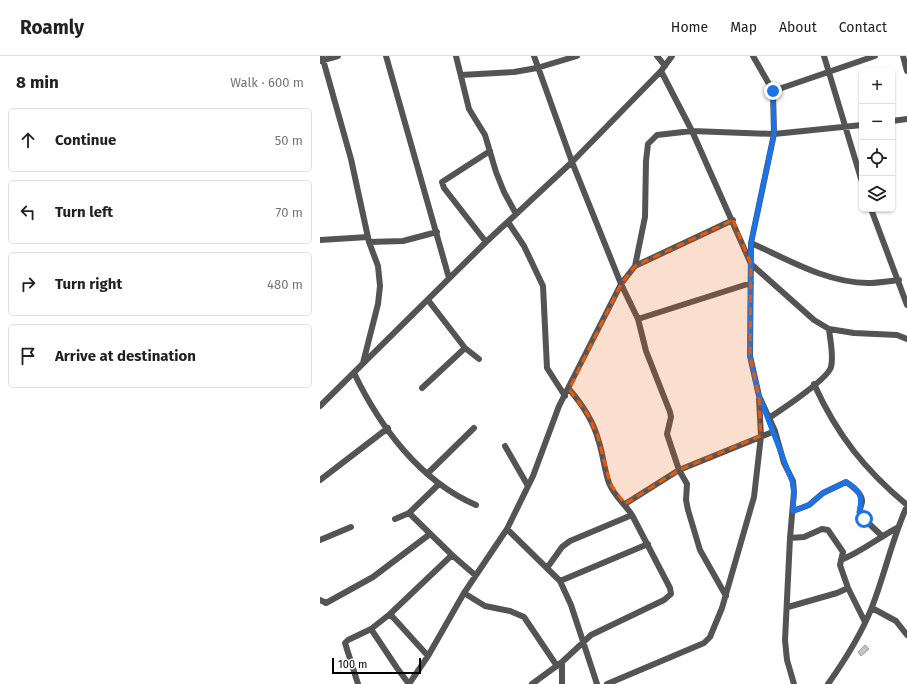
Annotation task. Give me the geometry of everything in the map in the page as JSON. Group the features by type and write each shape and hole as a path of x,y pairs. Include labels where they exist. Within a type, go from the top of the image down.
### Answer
{"street":[{"path":"338,56 322,59 351,158 368,239 378,266 380,286 378,304 363,363"},
{"path":"386,56 449,278"},
{"path":"456,56 469,109 485,135 504,192 516,214"},
{"path":"534,56 537,68 572,162 621,284 638,319 646,351 670,412 671,417 667,434 679,470 687,484 686,504 700,550 726,596"},
{"path":"461,75 514,72 537,68 577,56"},
{"path":"658,56 733,220 751,264 814,320 829,329 854,333 897,335 907,339"},
{"path":"320,406 486,242 572,162 663,69 672,56"},
{"path":"607,684 704,643 710,637 726,596 754,497 761,436 759,396 750,356 751,243 774,134 773,91 752,56"},
{"path":"824,56 860,176"},
{"path":"773,91 875,56"},
{"path":"903,56 907,71"},
{"path":"895,121 907,119"},
{"path":"371,629 396,668 409,684 428,656 475,575 495,549 507,529 528,486 565,396 621,284 635,266 645,217 646,161 648,144 657,135 692,131 774,134 859,125"},
{"path":"486,242 444,188 442,182 490,151"},
{"path":"872,212 899,280 905,290 907,305"},
{"path":"635,266 733,220"},
{"path":"508,222 524,246 543,286 547,368 565,396"},
{"path":"320,240 368,239 403,241 437,232"},
{"path":"751,243 807,269 846,281 868,283 899,280"},
{"path":"638,319 751,283"},
{"path":"428,300 465,348 479,359"},
{"path":"769,418 826,375 832,367 829,329"},
{"path":"422,388 465,348"},
{"path":"354,373 364,394 402,448 427,474 439,484 457,496 476,504"},
{"path":"814,384 827,413 855,454 906,510 897,528 872,608 848,655 828,684"},
{"path":"532,684 560,664 591,635 668,597 670,588 626,504 616,496 610,484 598,437 588,415 569,389"},
{"path":"759,396 774,431 784,463 792,481 794,492 786,622 787,660 794,684"},
{"path":"320,480 388,428"},
{"path":"427,474 474,428"},
{"path":"626,504 679,470 774,431"},
{"path":"505,446 528,486"},
{"path":"793,511 809,505 823,493 846,482 860,494 862,501 860,515 882,536"},
{"path":"395,519 409,513 439,484"},
{"path":"409,513 475,575"},
{"path":"547,568 562,547 570,541 632,515"},
{"path":"320,540 351,527"},
{"path":"790,538 804,537 826,528 843,552 840,565 848,588 865,622"},
{"path":"841,560 856,554 882,536 897,528"},
{"path":"507,529 560,581 571,605 597,684"},
{"path":"320,600 326,603 373,577 430,534"},
{"path":"560,581 648,544"},
{"path":"358,684 345,643 348,640 371,629 390,614 452,555"},
{"path":"788,607 837,593 848,588"},
{"path":"464,593 485,606 510,611 524,617 560,664 562,684"},
{"path":"872,608 896,621 907,635"},
{"path":"390,614 428,656"}],"highlighted area":[{"path":"733,220 751,264 750,356 759,396 761,436 679,470 625,504 610,484 598,437 588,415 569,389 621,284 635,266"}],"building":[{"path":"865,645 869,649 861,656 858,652"}],"route":[{"path":"773,91 774,134 751,243 750,356 754,378 759,396 774,431 784,463 792,481 794,492 793,511 809,505 823,493 843,482 846,482 860,494 862,498 859,512 864,519"}]}
